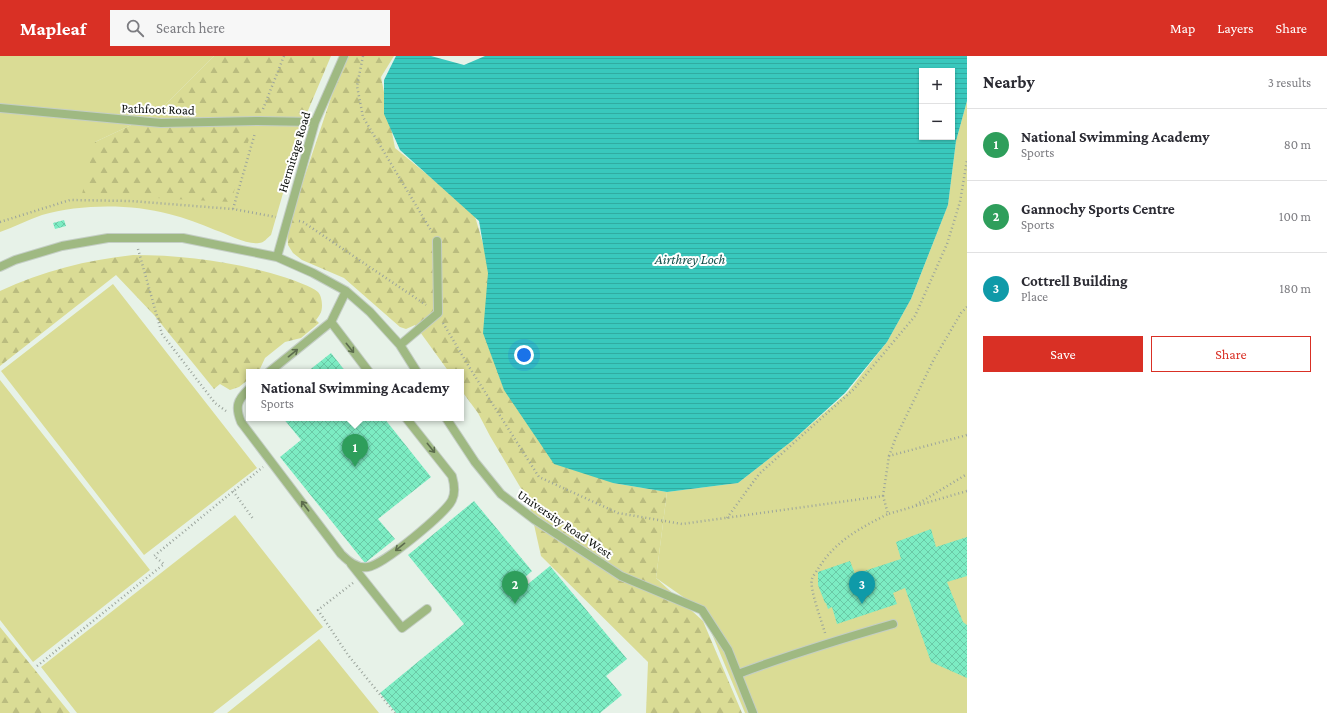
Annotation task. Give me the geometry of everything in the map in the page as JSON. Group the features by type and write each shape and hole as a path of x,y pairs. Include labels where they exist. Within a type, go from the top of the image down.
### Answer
{"lane":[{"name":"Hermitage Road","path":"277,257 314,122 344,56"},
{"name":"Pathfoot Road","path":"0,108 161,123 258,121 314,122"},
{"path":"0,267 15,260 62,246 108,238 184,238 277,257 313,273 346,292 370,312 400,344 415,369"},
{"path":"400,344 438,313 437,241"},
{"path":"273,369 331,322 346,292"},
{"path":"331,322 367,369"},
{"path":"246,391 237,406 241,422 341,554 351,564 402,628 427,609"},
{"path":"351,564 368,567 388,557 440,515 453,499 454,483 452,476 408,421"},
{"name":"University Road West","path":"448,421 475,462 501,494 534,520 620,576 702,610 728,650 738,674"},
{"path":"753,713 738,674 806,650 893,624"}],"path":[{"path":"233,209 258,121 284,56"},
{"path":"363,56 357,86 363,117 437,241"},
{"path":"726,518 759,474 854,389 915,316 947,244 960,202 967,160"},
{"path":"0,222 70,200 131,201 233,209 303,222 438,313 471,370 539,477 618,513 682,524 883,496"},
{"path":"135,238 162,334 215,403 241,422"},
{"path":"888,514 883,496 889,456 896,437 934,359 961,314 967,307"},
{"path":"889,456 967,435"},
{"path":"37,666 164,564 154,556 271,461"},
{"path":"913,507 967,474"},
{"path":"233,491 254,520"},
{"path":"826,638 811,580 822,562 834,547 862,527 888,514 967,491"},
{"path":"360,577 318,610 348,654 395,713"}],"green space":[{"path":"0,56 214,56 157,113 95,142 255,118 304,120 271,235 261,243 254,243 237,239 193,221 169,214 139,208 122,207 89,207 57,211 42,215 0,232"},
{"path":"214,56 331,56 304,120 255,118 231,202 82,194 95,142 157,113"},
{"path":"345,56 394,56 381,77 395,148 474,213 489,264 613,483 667,492 656,578 703,621 742,713 646,713 648,662 541,556 529,502 478,413 464,394 464,369 447,369 415,325 406,329 400,327 344,278 302,260 293,253 288,245 287,229"},
{"path":"967,101 967,713 745,713 702,610 656,578 667,492 738,483 792,441 847,393 887,342 911,299 948,205 956,141"},
{"path":"152,255 211,260 268,272 287,278 318,292 322,307 321,313 316,320 319,323 301,338 285,342 265,358 260,369 246,369 246,381 239,387 230,390 220,384 214,389 154,315 116,275 0,366 0,291 65,267 116,257"},
{"path":"113,284 257,468 144,555 1,371"},
{"path":"0,380 150,570 33,662 0,620"},
{"path":"235,515 323,627 213,713 77,713 41,667"},
{"path":"0,627 70,713 0,713"},
{"path":"319,639 379,713 227,713"}],"water":[{"name":"Airthrey Loch","path":"396,56 431,56 464,65 485,56 967,56 967,101 956,141 948,205 911,299 887,342 845,393 792,441 738,483 667,492 613,483 554,464 504,390 483,333 488,273 479,221 400,150 384,114 384,80"}],"building":[{"path":"64,220 66,226 55,229 53,223"},
{"path":"331,353 344,369 311,369"},
{"path":"285,421 386,421 431,477 378,519 395,539 365,563 280,457 301,440"},
{"path":"474,501 532,571 523,579 528,584 550,566 627,659 606,676 622,695 600,713 396,713 380,693 464,624 408,555"},
{"path":"931,529 936,547 967,537 967,576 947,582 963,622 967,625 967,678 931,662 905,588 893,593 897,604 837,624 832,607 828,609 818,585 818,572 850,561 855,574 901,559 896,542"}],"place":[{"name":"National Swimming Academy","path":"355,467"},
{"name":"Gannochy Sports Centre","path":"515,604"},
{"name":"Cottrell Building","path":"862,604"}]}
